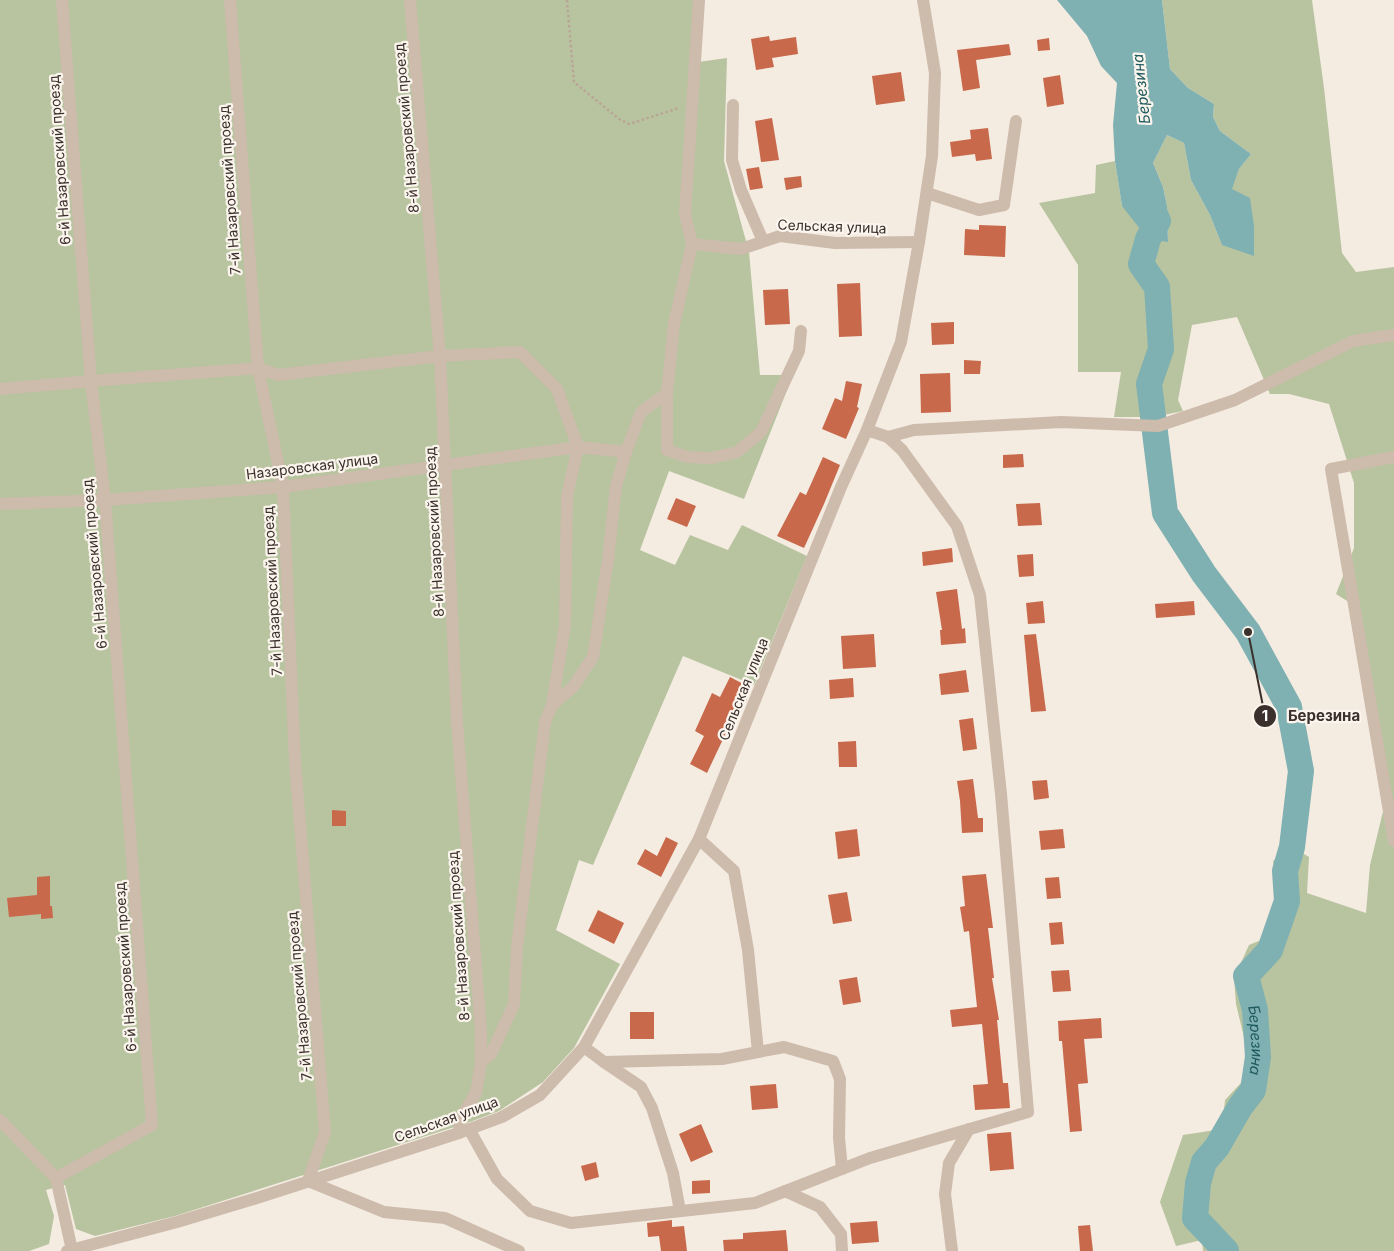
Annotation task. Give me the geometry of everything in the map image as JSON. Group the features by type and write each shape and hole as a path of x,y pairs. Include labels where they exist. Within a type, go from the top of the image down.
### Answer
{"street":[{"name":"6-й Назаровский проезд","path":"56,1178 152,1125 105,500 91,381 62,0"},
{"name":"7-й Назаровский проезд","path":"230,0 258,368 283,487 295,762 324,1132 308,1180"},
{"name":"8-й Назаровский проезд","path":"410,0 440,356 457,722 480,1031 481,1062 476,1093 460,1119 464,1131"},
{"path":"699,0 684,214 692,244 674,324 667,394 667,450 687,457 712,458 737,452 761,432 800,351 801,331"},
{"path":"919,242 932,156 934,73 923,0"},
{"path":"733,105 732,160 741,190 763,241"},
{"path":"927,193 979,210 1004,204 1016,121"},
{"name":"Сельская улица","path":"70,1250 257,1198 502,1117 540,1095 584,1047 699,839 841,487 867,430 900,342 919,242 835,243 780,236 742,249 692,244"},
{"path":"888,437 914,430 1061,422 1158,426 1235,400 1353,341 1394,335"},
{"path":"0,389 258,368 278,375 440,356 520,352 557,389 578,446 567,496 565,625 552,705 545,722 518,947 514,1004 491,1054 481,1062"},
{"path":"552,705 573,688 593,657 608,560 616,486 626,452 642,412 667,394"},
{"path":"464,1131 497,1179 530,1211 571,1223 755,1203 870,1158 1028,1112 1001,794 980,595 957,526 902,450 888,437 867,430"},
{"name":"Назаровская улица","path":"0,504 105,500 283,487 578,446 626,452"},
{"path":"1394,457 1331,468 1394,841"},
{"path":"699,839 734,871 748,950 758,1052"},
{"path":"584,1047 641,1087 652,1108 673,1173 680,1211"},
{"path":"604,1062 722,1059 784,1047 833,1061 840,1079 839,1138 842,1168"},
{"path":"0,1120 56,1178 70,1250"},
{"path":"952,1251 945,1194 949,1163 969,1129"},
{"path":"308,1180 384,1212 445,1218 519,1251"},
{"path":"785,1191 820,1207 841,1234 842,1251"}],"path":[{"path":"567,0 574,82 619,119 629,124 693,104"}],"green space":[{"path":"0,0 694,0 691,63 727,58 724,161 749,252 760,375 793,375 744,499 669,471 640,550 675,565 690,535 728,550 742,525 807,556 754,685 683,656 593,865 579,860 556,930 620,964 574,1048 543,1082 499,1111 470,1122 175,1216 95,1236 76,1229 65,1185 46,1190 54,1216 49,1244 29,1251 0,1251"},
{"path":"1162,0 1312,0 1324,88 1342,253 1356,272 1394,267 1394,1251 1203,1251 1202,1240 1176,1246 1160,1202 1183,1135 1222,1129 1225,1100 1252,1071 1236,1004 1234,978 1249,945 1273,935 1279,905 1273,861 1292,847 1309,857 1307,893 1366,913 1370,865 1387,795 1360,609 1336,594 1354,548 1354,483 1329,404 1289,394 1270,394 1237,317 1192,325 1178,400 1183,411 1154,417 1114,417 1121,372 1078,372 1078,265 1039,203 1095,193 1096,165 1115,161 1122,206 1168,241 1167,206 1163,187 1153,163 1167,135 1184,143 1191,180 1210,215 1222,245 1231,190 1239,169 1251,154 1220,131 1213,117 1214,104 1188,88 1170,69"}],"water":[{"path":"1057,0 1162,0 1170,69 1188,88 1214,104 1213,117 1220,131 1251,154 1239,169 1232,189 1250,198 1254,226 1254,256 1222,245 1210,215 1191,180 1184,143 1167,135 1153,163 1163,187 1167,206 1168,242 1148,239 1122,206 1115,161 1113,125 1117,83 1101,66 1087,36"}],"building":[{"path":"769,36 770,41 796,37 798,54 772,58 774,67 756,70 751,39"},
{"path":"1049,38 1050,50 1038,51 1037,40"},
{"path":"1009,44 1011,55 976,60 980,88 963,91 957,50"},
{"path":"901,72 905,101 876,105 872,76"},
{"path":"1060,75 1064,104 1047,107 1043,78"},
{"path":"772,118 779,160 761,162 755,121"},
{"path":"988,128 992,159 976,161 975,154 952,157 950,142 971,139 970,130"},
{"path":"759,167 763,188 750,190 746,169"},
{"path":"801,176 802,187 786,190 784,178"},
{"path":"979,225 1006,226 1005,257 964,255 965,229 979,230"},
{"path":"860,283 862,336 839,337 837,284"},
{"path":"788,289 790,324 765,325 763,290"},
{"path":"954,322 954,344 932,345 931,323"},
{"path":"964,360 981,361 980,374 964,374"},
{"path":"950,373 951,412 921,413 920,374"},
{"path":"846,381 862,384 857,407 859,408 846,439 822,429 835,398 842,401"},
{"path":"1023,454 1024,467 1003,468 1003,455"},
{"path":"823,457 840,465 804,548 777,536 800,492 806,495"},
{"path":"676,498 696,506 687,527 667,519"},
{"path":"1040,503 1042,525 1018,526 1016,504"},
{"path":"952,548 953,562 923,566 922,552"},
{"path":"1033,554 1034,576 1019,577 1017,555"},
{"path":"957,589 962,629 965,628 966,643 941,645 940,630 942,630 936,592"},
{"path":"1043,601 1045,623 1028,624 1026,603"},
{"path":"1194,601 1195,615 1156,618 1155,604"},
{"path":"874,634 876,667 843,669 841,636"},
{"path":"1036,634 1046,711 1031,712 1024,635"},
{"path":"966,670 969,692 941,695 939,674"},
{"path":"730,677 751,688 746,701 742,699 707,773 690,764 704,736 695,731 712,693 720,697"},
{"path":"853,678 854,697 830,699 829,680"},
{"path":"973,718 977,749 963,751 959,720"},
{"path":"856,741 857,767 839,767 838,742"},
{"path":"973,779 978,818 983,818 983,832 962,833 957,781"},
{"path":"1047,780 1049,798 1034,800 1032,781"},
{"path":"332,810 346,811 346,826 332,826"},
{"path":"857,829 860,856 838,859 835,832"},
{"path":"1063,829 1065,848 1041,850 1039,831"},
{"path":"666,837 678,843 661,877 637,864 645,849 657,856"},
{"path":"986,874 993,928 988,928 994,978 992,978 999,1020 997,1020 1003,1083 1008,1083 1010,1108 975,1110 973,1085 988,1084 982,1024 952,1027 950,1010 977,1007 969,931 964,932 960,907 965,906 962,876"},
{"path":"50,876 50,906 52,906 53,918 41,919 41,914 9,917 7,898 37,895 37,877"},
{"path":"1059,877 1061,898 1047,899 1045,878"},
{"path":"847,892 852,921 833,924 828,895"},
{"path":"598,910 624,923 614,944 588,931"},
{"path":"1062,922 1064,944 1051,945 1049,923"},
{"path":"1069,970 1071,991 1053,992 1051,971"},
{"path":"857,977 861,1002 843,1005 839,980"},
{"path":"630,1012 654,1012 654,1039 630,1039"},
{"path":"1101,1018 1102,1038 1084,1039 1088,1083 1078,1084 1082,1131 1070,1132 1062,1041 1059,1041 1058,1021"},
{"path":"776,1084 778,1108 752,1110 750,1086"},
{"path":"701,1124 713,1152 691,1162 679,1134"},
{"path":"1011,1132 1014,1169 990,1171 987,1134"},
{"path":"596,1162 599,1177 585,1181 581,1166"},
{"path":"710,1180 710,1193 692,1194 692,1181"},
{"path":"672,1220 672,1227 684,1226 687,1251 661,1251 659,1236 648,1237 647,1223"},
{"path":"877,1221 879,1242 852,1244 850,1223"},
{"path":"1090,1225 1093,1251 1080,1251 1078,1226"},
{"path":"786,1230 788,1251 724,1251 723,1240 743,1239 743,1233"}],"waterway":[{"name":"Березина","path":"1152,207 1158,221 1148,239 1141,264 1157,287 1161,349 1149,384 1165,513 1204,574 1248,632 1289,707 1301,771 1292,847 1285,871 1287,901 1270,950 1246,976 1255,1010 1258,1057 1253,1090 1240,1107 1217,1147 1204,1162 1198,1183 1195,1218 1226,1251"}],"place":[{"name":"Березина","path":"1248,632"}]}
